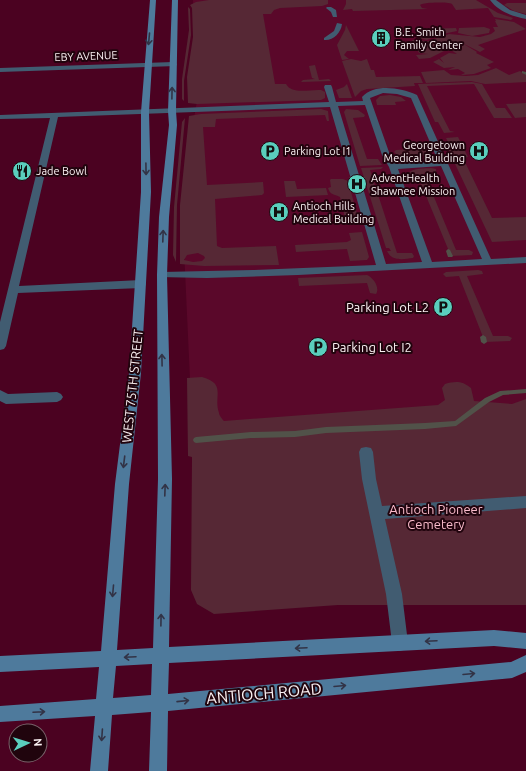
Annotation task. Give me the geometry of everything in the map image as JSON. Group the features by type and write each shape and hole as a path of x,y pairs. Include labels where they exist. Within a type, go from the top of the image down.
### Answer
{"main road":[{"name":"WEST 75TH STREET","path":"99,771 122,484 135,374 146,192 144,112 153,0"},
{"name":"WEST 75TH STREET","path":"158,771 165,479 162,275 164,217 173,125 172,111 175,0"},
{"path":"0,664 400,642 494,638 526,641"},
{"name":"ANTIOCH ROAD","path":"0,714 160,704 512,670 526,663"}],"street":[{"path":"493,0 498,6 505,10 526,17"},
{"path":"329,8 334,11 335,16"},
{"path":"326,39 335,35 339,28 339,24"},
{"name":"EBY AVENUE","path":"0,70 173,64"},
{"path":"328,87 382,267"},
{"path":"428,265 393,167 386,155 366,97 369,95 379,92 397,91 414,97 488,262"},
{"path":"0,117 368,103"},
{"path":"0,346 55,115"},
{"path":"393,167 444,163"},
{"path":"162,275 213,275 526,260"},
{"path":"13,290 141,284"},
{"path":"0,395 6,399 57,396"},
{"path":"366,452 368,479 394,594 400,642"},
{"path":"376,513 526,502"}],"shaded area":[{"name":"AdventHealth Shawnee Mission","path":"193,0 526,0 526,421 193,445 184,249 194,118 197,101"}],"green space":[{"path":"209,0 328,0 328,4 322,6 280,8 274,10 271,14 263,14 275,84 286,84 292,89 302,91 321,90 325,92 325,98 321,100 197,104 188,103 187,77 193,37 192,8 190,5 196,2"},
{"path":"346,0 476,0 498,13 513,18 511,20 494,17 488,8 456,10 452,4 449,3 426,3 420,5 422,8 428,9 343,10"},
{"path":"507,3 526,3 526,14 514,11 504,5"},
{"path":"188,7 190,9 191,35 184,81 184,101 182,99 182,79 189,30"},
{"path":"495,19 514,22 526,29 478,45 485,49 480,52 462,43 477,52 476,53 494,62 487,65 491,68 474,74 461,75 465,73 458,69 448,70 455,67 444,68 433,62 439,59 444,63 440,58 449,53 457,54 451,50 457,48 454,46 430,58 419,59 416,55 428,54 419,53 412,40 428,41 449,34 480,37 491,34 495,31 493,27 498,27"},
{"path":"346,25 359,51 347,51 344,55 349,59 342,60 337,45"},
{"path":"484,27 490,29 489,33 472,36 458,33 459,28"},
{"path":"456,28 457,31 438,35 427,40 418,38 422,34 423,29"},
{"path":"351,59 361,61 367,59 371,70 374,70 376,77 420,76 423,83 414,83 415,86 367,89 361,91 355,97 342,61"},
{"path":"315,65 319,80 329,79 331,81 301,82 303,80 315,79 312,78 309,66"},
{"path":"496,68 509,75 520,71 526,75 526,82 485,84 471,81 426,83 421,72 444,70 451,75 466,76 478,75"},
{"path":"472,82 482,84 496,108 505,108 512,118 494,118 474,84 427,86 450,131 455,132 444,133 438,122 435,122 418,84"},
{"path":"347,84 352,98 339,98 336,90"},
{"path":"390,95 401,97 406,101 395,102 396,105 377,105 376,100 380,96"},
{"path":"526,103 526,117 515,118 506,104"},
{"path":"321,109 328,111 329,121 327,121 325,115 216,119 215,127 203,127 207,185 263,182 264,193 262,195 215,199 217,246 222,248 276,246 279,265 204,266 180,264 180,205 189,116 201,114","holes":["198,253 205,258 202,261 193,262 184,260 187,255"]},
{"path":"346,109 358,110 365,115 364,117 353,118 367,159 378,159 382,165 360,166 344,112"},
{"path":"185,118 177,205 176,262 173,255 174,207 182,122"},
{"path":"458,137 468,157 463,158 492,218 526,217 526,240 492,242 448,149 451,148 446,138"},
{"path":"427,146 428,152 425,155 416,158 411,159 402,157 394,152 396,150 411,149"},
{"path":"383,167 381,169 370,170 397,253 412,253 414,256 413,258 402,259 392,257 387,251 391,251 389,248 386,248 361,168"},
{"path":"431,168 436,169 436,172 424,173 456,250 469,250 473,252 472,255 451,256 419,179 409,180 405,178 409,172 413,170"},
{"path":"331,179 343,179 348,181 359,221 346,222 340,197 331,193 328,188 331,187"},
{"path":"284,181 295,181 297,189 326,188 328,195 286,197"},
{"path":"362,232 369,257 367,260 350,261 347,249 296,252 295,245 347,242 351,240 349,233"},
{"path":"482,271 483,274 467,276 493,336 508,336 512,338 510,341 485,342 459,276 446,277 443,274 446,272"},
{"path":"367,275 376,283 376,294 370,293 367,283 299,286 298,278"},
{"name":"Antioch Pioneer Cemetery","path":"202,377 210,380 217,387 218,407 220,415 224,421 438,405 445,400 442,388 445,384 456,382 465,384 471,388 474,401 512,404 526,399 526,605 338,605 214,614 197,604 191,590 192,457 188,456 187,378"}],"waterway":[{"path":"448,251 450,256"},
{"path":"483,337 484,342"},
{"path":"196,440 251,435 295,434 326,430 425,426 456,423 487,400 502,393 526,391"}],"place":[{"name":"B.E. Smith Family Center","path":"381,38"},
{"name":"Parking Lot I1","path":"270,151"},
{"name":"Georgetown Medical Building","path":"479,151"},
{"name":"Jade Bowl","path":"22,171"},
{"name":"AdventHealth Shawnee Mission","path":"357,184"},
{"name":"Antioch Hills Medical Building","path":"279,212"},
{"name":"Parking Lot L2","path":"443,307"},
{"name":"Parking Lot I2","path":"318,347"}]}
